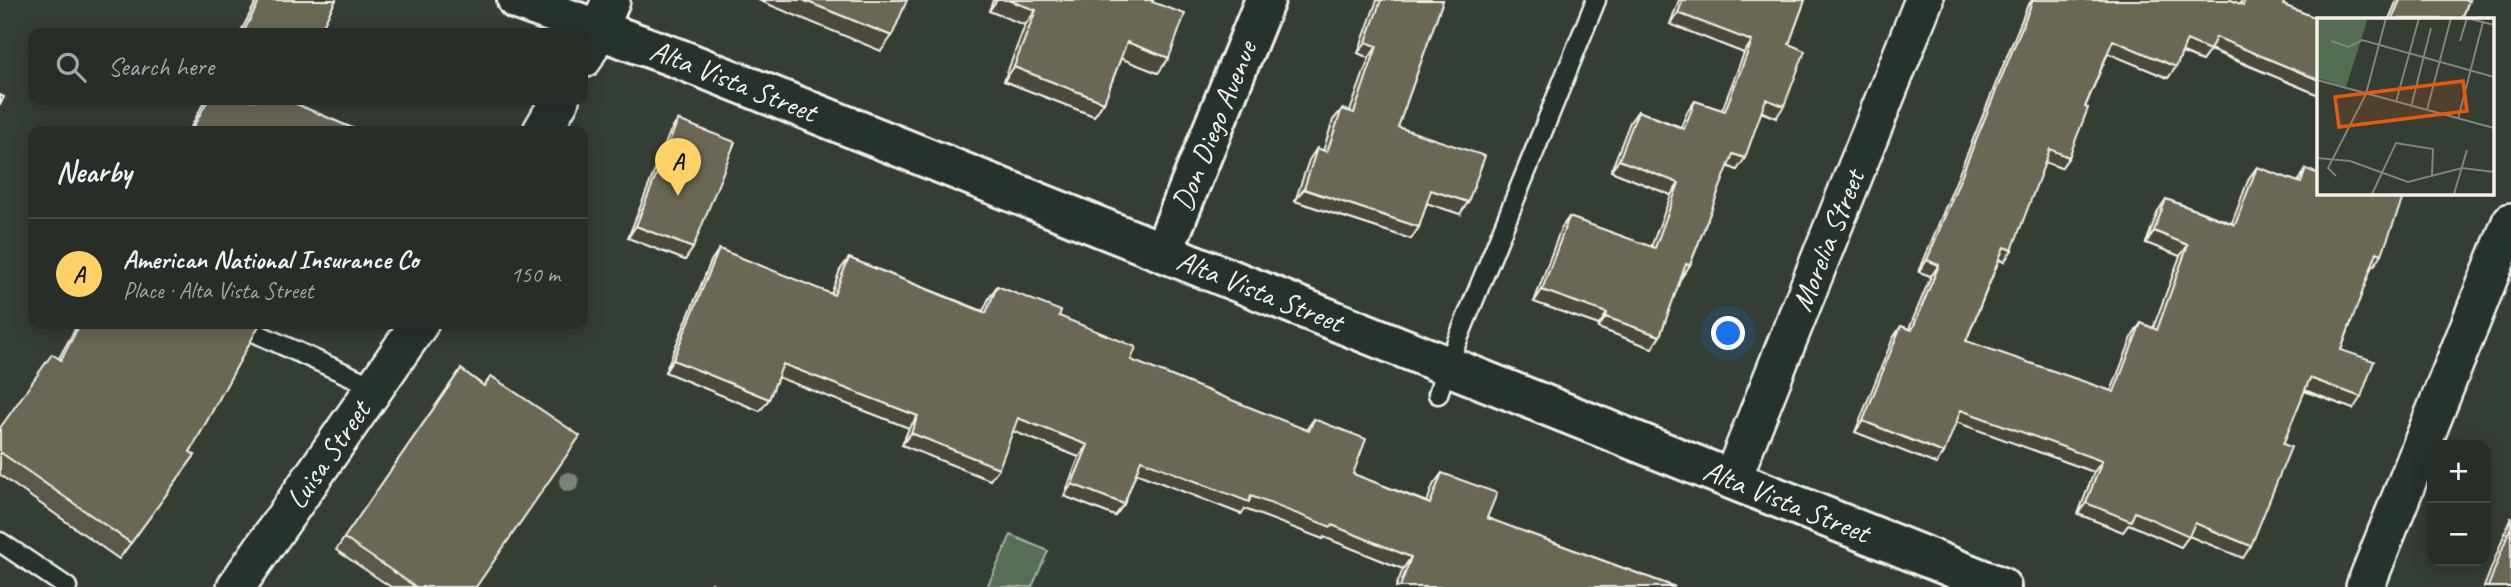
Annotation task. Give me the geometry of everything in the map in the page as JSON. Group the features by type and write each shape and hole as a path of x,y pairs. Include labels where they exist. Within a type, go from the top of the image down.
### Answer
{"street":[{"name":"Alta Vista Street","path":"517,0 598,29 1163,252 1443,380 1732,479 2001,587"},
{"name":"Don Diego Avenue","path":"1163,252 1265,0"},
{"name":"Morelia Street","path":"1732,479 1924,0"},
{"path":"545,126 557,105"},
{"path":"2365,587 2511,222"},
{"name":"Luisa Street","path":"236,587 416,329"}],"lane":[{"path":"1443,380 1596,0"},
{"path":"247,329 375,387"},
{"path":"0,542 67,587"}],"green space":[{"path":"1011,535 1048,551 1032,587 987,587"}],"building":[{"path":"260,0 336,0 322,28 246,28"},
{"path":"803,0 907,0 892,36"},
{"path":"1008,0 1153,0 1152,2 1185,14 1169,58 1127,42 1104,102 1014,67 1036,10"},
{"path":"1381,0 1443,0 1398,127 1485,156 1468,202 1431,190 1419,227 1304,189 1317,148 1327,152 1342,109 1354,113 1377,46 1366,42"},
{"path":"1683,0 1805,0 1789,44 1805,51 1784,106 1766,99 1745,158 1733,154 1690,265 1686,264 1660,336 1606,317 1607,313 1542,290 1569,217 1655,248 1679,183 1619,160 1638,111 1684,129 1695,101 1725,111 1752,41 1678,13"},
{"path":"2033,0 2231,0 2243,5 2245,0 2285,0 2283,5 2317,18 2317,79 2216,37 2210,50 2187,40 2176,67 2113,40 2085,107 2088,108 2069,157 2050,149 2012,250 2004,247 1966,341 2114,392 2141,323 2157,330 2188,245 2154,231 2166,199 2235,225 2257,167 2301,183 2306,169 2317,173 2317,194 2404,194 2382,254 2377,252 2341,350 2374,361 2361,397 2310,378 2283,444 2291,447 2251,546 2195,523 2189,536 2135,512 2131,521 2086,503 2102,461 1961,410 1944,453 1863,421 1901,326 1912,330 1939,265 1927,260"},
{"path":"2400,0 2469,0 2462,18 2392,18"},
{"path":"205,105 299,105 347,126 194,126"},
{"path":"678,120 735,142 693,248 636,226"},
{"path":"719,249 834,295 849,258 986,313 997,286 1061,311 1059,316 1136,347 1131,360 1309,431 1314,419 1366,439 1353,474 1430,504 1442,473 1497,493 1487,518 1675,587 1400,587 1411,557 1332,525 1331,527 1251,496 1249,502 1141,460 1124,504 1072,484 1088,445 1018,418 999,468 911,433 918,416 783,364 769,399 673,360"},
{"path":"77,329 257,329 190,452 195,455 131,543 0,452 0,428 52,354 61,360"},
{"path":"461,369 484,386 491,376 580,436 476,587 416,587 344,538"},
{"path":"2511,526 2511,587 2488,587"}],"place":[{"name":"American National Insurance Co","path":"678,196"}]}
